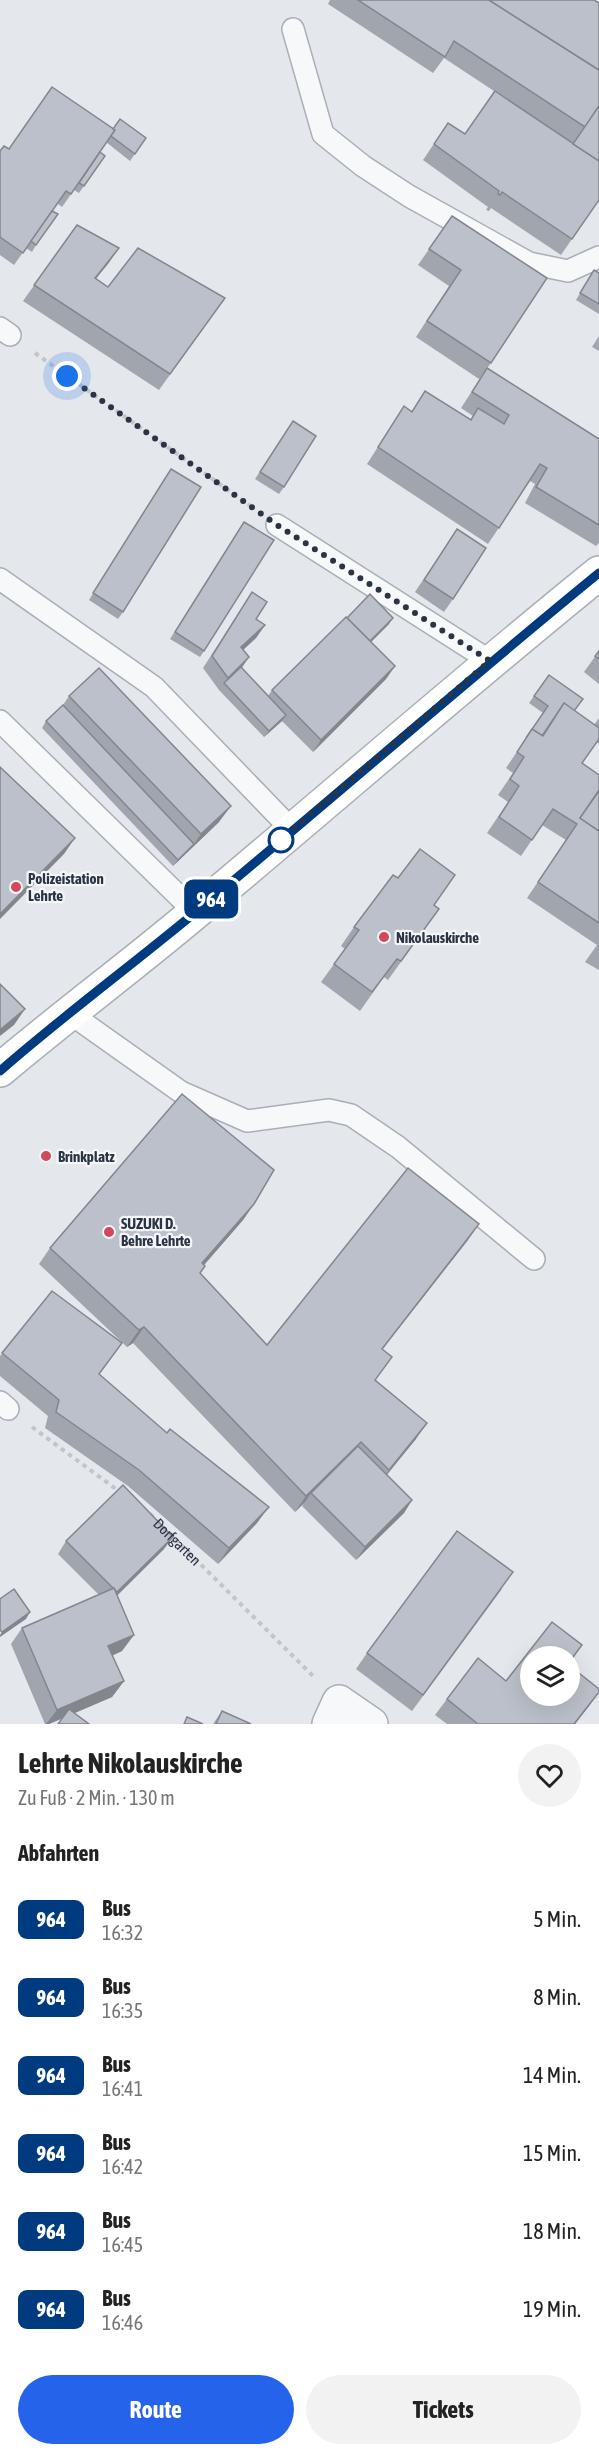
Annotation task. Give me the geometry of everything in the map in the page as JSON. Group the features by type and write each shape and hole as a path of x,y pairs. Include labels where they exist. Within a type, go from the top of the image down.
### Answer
{"street":[{"path":"0,1070 68,1012 195,912 490,661 599,573"},
{"path":"334,1713 371,1724"}],"lane":[{"path":"293,29 323,134 363,166 409,196 529,263 568,271 599,257"},
{"path":"277,525 490,661"},
{"path":"0,579 154,687 292,830"},
{"path":"0,721 195,912"},
{"path":"68,1012 181,1092 248,1120 329,1110 351,1115 398,1147 534,1259"}],"path":[{"path":"5,332 277,525"},
{"path":"4,1406 130,1499"},
{"name":"Dorfgarten","path":"148,1513 334,1713"}],"building":[{"path":"358,0 489,0 599,70 599,106 585,127 454,41 445,57"},
{"path":"489,0 594,0 599,3 599,70"},
{"path":"52,87 115,130 71,194 66,191 23,253 0,237 0,151 4,146 9,149"},
{"path":"495,91 599,161 599,200 572,239 502,192 498,194 499,191 434,144 448,123 465,134"},
{"path":"599,106 599,161 573,144"},
{"path":"120,119 146,138 135,154 111,136"},
{"path":"100,152 105,156 84,186 79,183"},
{"path":"52,211 58,214 36,245 31,241"},
{"path":"452,216 547,278 491,363 427,321 461,270 429,249"},
{"path":"77,225 119,248 95,278 108,287 138,248 225,298 170,374 34,285"},
{"path":"594,270 599,273 599,304 580,293"},
{"path":"487,368 599,439 599,525 536,487 547,468 540,464 499,528 378,447 404,406 412,412 425,391 471,420 478,408 504,424 509,415 472,392"},
{"path":"293,421 316,436 284,487 260,472"},
{"path":"171,469 201,487 123,612 93,593"},
{"path":"244,522 274,540 204,651 175,632"},
{"path":"457,529 486,548 453,599 424,580"},
{"path":"252,592 267,602 256,619 265,625 241,647 249,657 228,678 212,656"},
{"path":"370,594 393,618 370,641 347,618"},
{"path":"346,617 395,666 321,740 272,690"},
{"path":"241,667 286,715 269,731 224,683"},
{"path":"99,668 231,806 201,834 69,696"},
{"path":"549,675 583,699 574,711 564,703 542,736 532,729 548,706 534,696"},
{"path":"564,703 599,728 599,739 582,763 599,775 599,790 580,818 599,831 599,923 538,882 577,824 553,809 532,840 499,817 519,786 510,779 524,757 517,752 532,729 543,736"},
{"path":"63,705 194,844 178,860 46,721"},
{"name":"Polizeistation Lehrte","path":"0,767 75,838 0,914"},
{"path":"599,791 599,831 580,818"},
{"name":"Nikolauskirche","path":"420,849 455,875 434,905 439,909 401,961 397,959 372,992 334,964 359,930 354,927 393,875 398,878"},
{"path":"0,984 25,1009 0,1030"},
{"path":"182,1094 274,1170 254,1204 202,1263 205,1266 200,1273 267,1345 408,1168 479,1224 382,1349 392,1357 375,1380 427,1423 389,1470 361,1442 306,1496 144,1327 139,1330 50,1248"},
{"path":"52,1291 122,1343 99,1374 167,1433 170,1429 269,1507 229,1548 139,1470 56,1412 59,1400 2,1353"},
{"path":"358,1446 412,1500 365,1547 311,1493"},
{"path":"123,1485 173,1537 117,1592 66,1541"},
{"path":"457,1531 513,1572 423,1695 367,1653"},
{"path":"114,1588 134,1635 108,1646 124,1681 57,1710 22,1628"},
{"path":"14,1589 30,1612 2,1632 0,1630 0,1599"},
{"path":"552,1622 582,1645 580,1648 533,1646"},
{"path":"478,1658 506,1681 520,1663 520,1706 580,1706 580,1674 599,1689 599,1692 574,1724 478,1724 447,1699"},
{"path":"69,1709 89,1724 58,1724"},
{"path":"222,1711 251,1724 216,1724"},
{"path":"187,1717 203,1724 184,1724"}],"bus line":[{"name":"964","path":"0,1071 68,1012 195,912 490,661 599,573"}],"place":[{"name":"Polizeistation Lehrte","path":"16,887"},
{"name":"Nikolauskirche","path":"384,937"},
{"name":"Brinkplatz","path":"46,1156"},
{"name":"SUZUKI D. Behre Lehrte","path":"109,1232"}],"route":[{"path":"67,376 277,525 490,661 276,844 281,840"}]}
